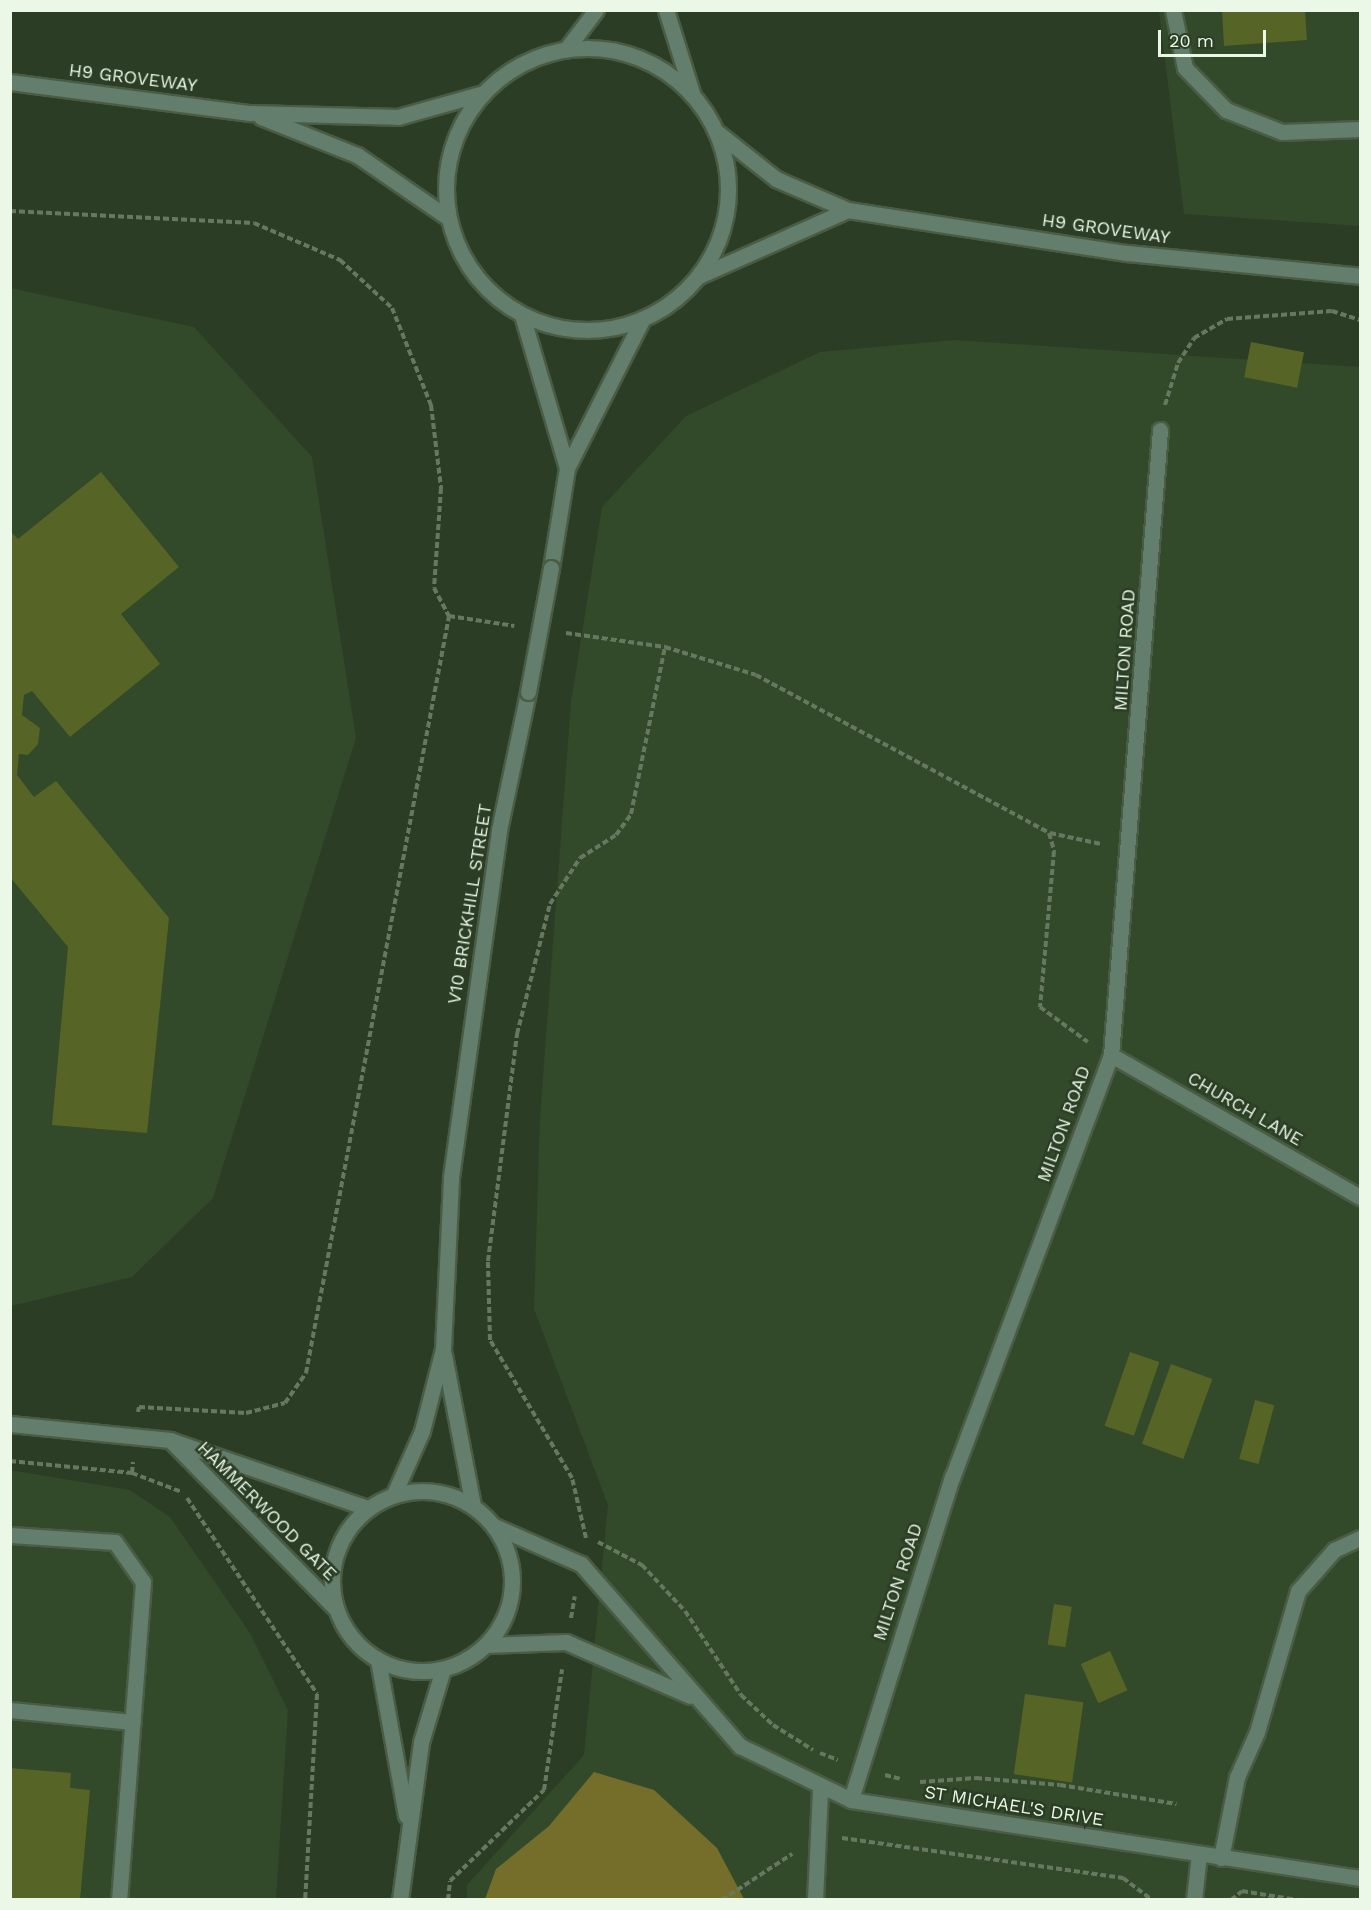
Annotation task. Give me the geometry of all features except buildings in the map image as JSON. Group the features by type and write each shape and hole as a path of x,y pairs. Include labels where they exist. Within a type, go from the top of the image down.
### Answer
{"street":[{"path":"567,48 596,10"},
{"path":"666,10 693,94 718,133 728,170 728,207 718,244 699,276 673,302 642,320 601,330 561,328 522,315 479,281 459,251 447,217 444,191 451,147 480,94 535,56 567,48 613,49 657,65 693,94"},
{"path":"1173,10 1185,68 1226,110 1281,132 1360,129"},
{"name":"H9 GROVEWAY","path":"10,82 250,113 399,117 480,94"},
{"name":"H9 GROVEWAY","path":"250,113 357,155 447,217"},
{"name":"H9 GROVEWAY","path":"718,133 776,179 848,210 1127,253 1360,276"},
{"path":"699,276 848,210"},
{"name":"V10 BRICKHILL STREET","path":"522,315 567,468"},
{"name":"V10 BRICKHILL STREET","path":"394,1494 422,1431 443,1349 451,1177 499,830 528,692 567,468 642,320"},
{"name":"MILTON ROAD","path":"851,1800 952,1477 1111,1055 1130,850 1160,430"},
{"name":"CHURCH LANE","path":"1111,1055 1360,1197"},
{"name":"V10 BRICKHILL STREET","path":"443,1349 473,1505"},
{"name":"HAMMERWOOD GATE","path":"10,1424 170,1440 368,1508"},
{"name":"HAMMERWOOD GATE","path":"170,1440 336,1609"},
{"path":"394,1494 448,1494 473,1505 495,1526 507,1549 512,1583 502,1624 486,1645 443,1669 421,1671 378,1660 345,1629 336,1609 331,1581 335,1553 348,1527 368,1508 394,1494"},
{"name":"ST MICHAEL'S DRIVE","path":"495,1526 581,1564 692,1698 740,1746 820,1789 851,1800 1360,1878"},
{"path":"10,1535 115,1542 143,1582 118,1899"},
{"path":"1221,1858 1237,1777 1257,1732 1298,1591 1334,1550 1360,1538"},
{"name":"ST MICHAEL'S DRIVE","path":"486,1645 566,1642 692,1698"},
{"path":"378,1660 408,1829"},
{"path":"400,1899 421,1742 443,1669"},
{"path":"10,1710 132,1722"},
{"path":"815,1899 820,1789"},
{"path":"1194,1899 1199,1854"}],"path":[{"path":"10,211 254,223 340,260 392,308 431,405 441,488 434,588 449,616 306,1373 285,1403 246,1413 139,1407 132,1473"},
{"path":"1160,430 1178,363 1194,338 1227,319 1332,311 1360,320"},
{"path":"449,616 517,626"},
{"path":"562,632 665,647 756,675 1049,833 1130,850"},
{"path":"448,1899 450,1881 544,1790 566,1642 581,1564 585,1520 572,1478 489,1340 488,1261 517,1034 550,904 580,858 616,834 632,814 665,647"},
{"path":"1049,833 1054,851 1040,1007 1064,1029 1111,1055"},
{"path":"10,1461 132,1473 184,1493 318,1694 305,1899"},
{"path":"722,1899 818,1836 1123,1878 1152,1899"},
{"path":"1231,1899 1242,1891 1297,1899"}],"shaded area":[{"path":"1159,11 1360,11 1360,226 1184,214"},
{"path":"10,288 194,327 312,457 356,738 213,1198 132,1277 11,1306"},
{"path":"954,340 1360,367 1360,1899 467,1900 467,1885 584,1755 608,1505 534,1309 540,1118 571,702 602,507 686,416 820,352"},
{"path":"10,1470 130,1490 170,1517 250,1633 288,1710 276,1899 11,1899"},
{"path":"594,1772 654,1790 717,1848 744,1899 485,1899 496,1869 549,1826"}]}
